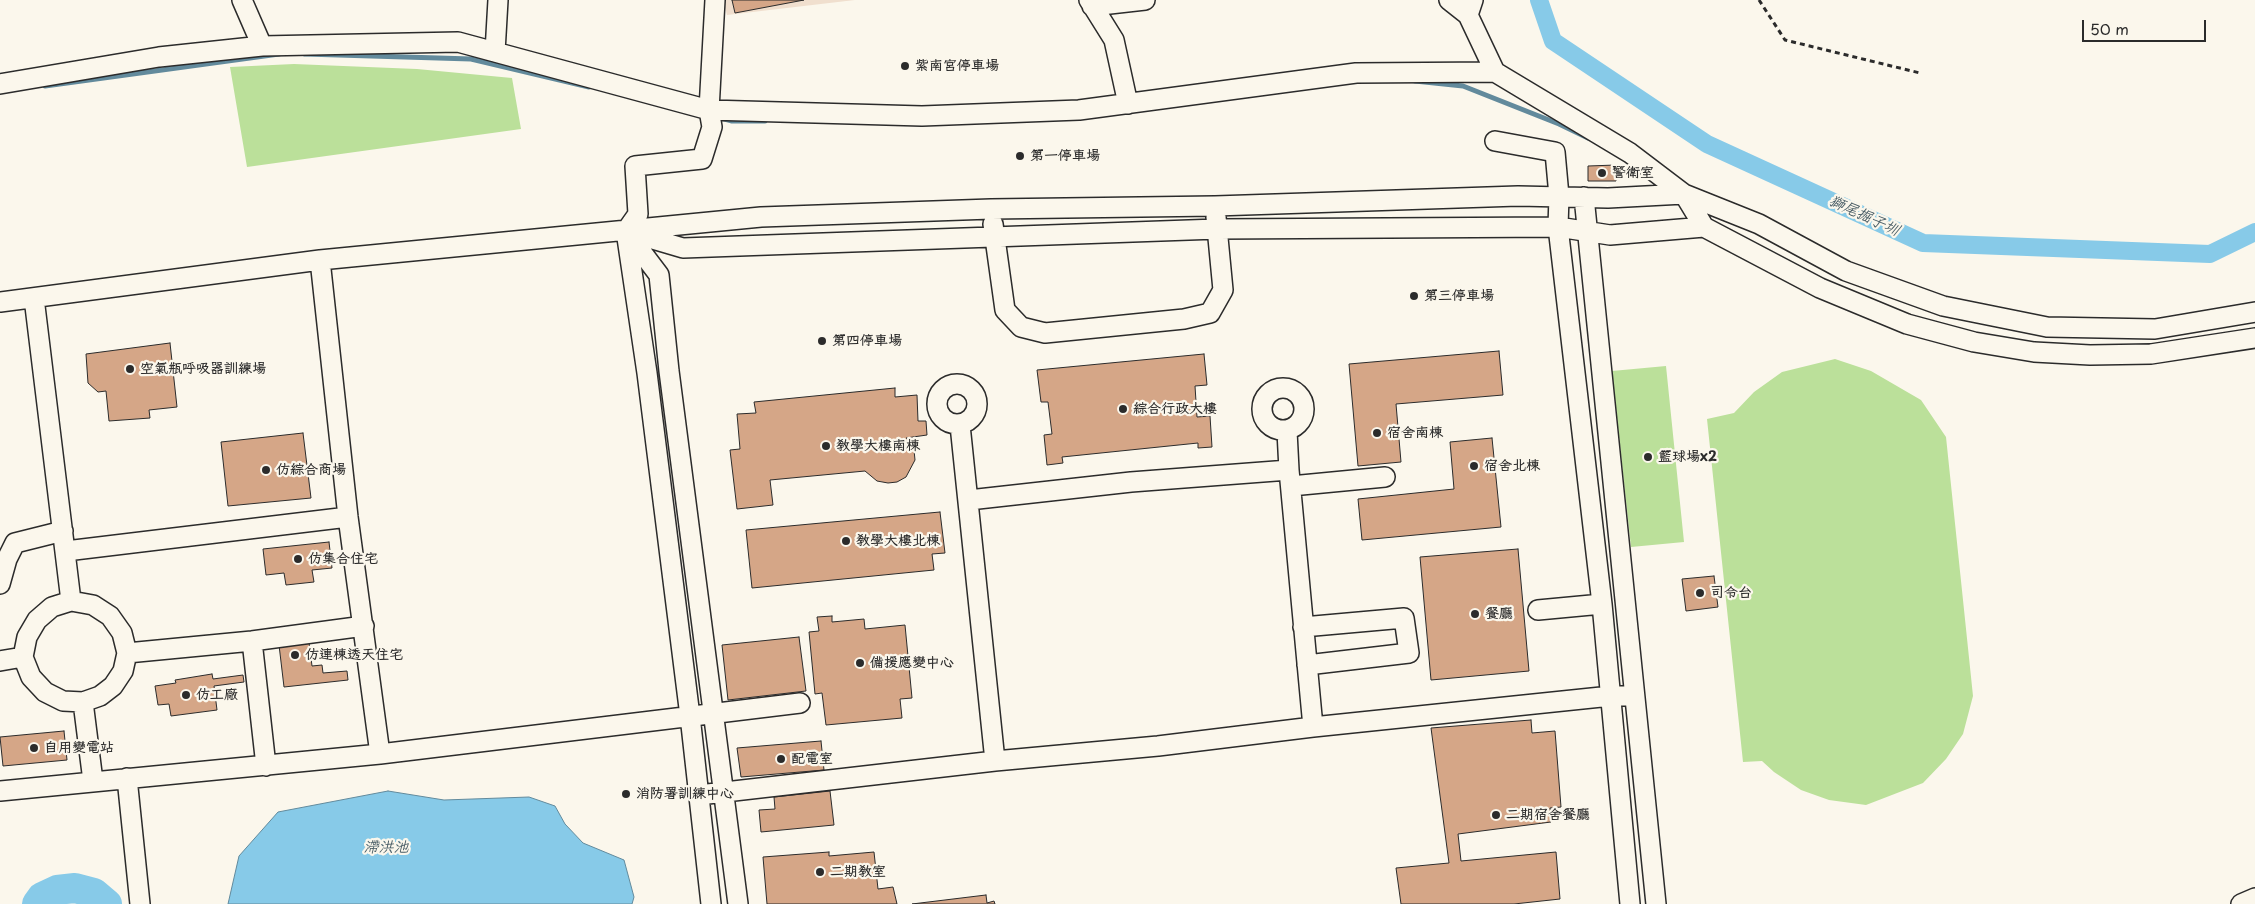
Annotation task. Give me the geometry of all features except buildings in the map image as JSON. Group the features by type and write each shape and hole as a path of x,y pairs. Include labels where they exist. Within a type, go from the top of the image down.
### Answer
{"street":[{"path":"242,0 262,46"},
{"path":"495,52 498,0"},
{"path":"712,904 647,373 626,231 638,214 635,166 702,159 712,127 709,110 715,0"},
{"path":"1128,104 1114,40 1090,3 1145,0"},
{"path":"1449,0 1470,8 1495,72"},
{"path":"0,84 159,57 262,46 458,42 709,110 922,116 1079,110 1356,73 1495,72 1630,153 1684,194 1759,224 1846,271 1942,306 2047,326 2146,329 2255,312"},
{"path":"1495,141 1555,152 1558,227 1602,604 1630,904"},
{"path":"0,302 320,260 760,217 991,209 1215,206 1684,194"},
{"path":"1684,194 1704,228"},
{"path":"1584,197 1656,904"},
{"path":"991,209 1005,310 1022,327 1045,333 1184,320 1210,312 1223,290 1215,206"},
{"path":"626,231 684,248 994,236 1217,230 1558,227 1610,235 1704,228 1820,288 1907,324 1974,342 2034,352 2099,355 2151,354 2255,338"},
{"path":"626,231 659,275 669,371 715,713 738,904"},
{"path":"320,260 348,518 380,754"},
{"path":"34,298 71,600"},
{"path":"960,425 995,761"},
{"path":"1287,431 1313,727"},
{"path":"969,500 1131,482 1385,477"},
{"path":"66,551 348,518"},
{"path":"0,584 6,559 14,543 63,530"},
{"path":"71,600 93,605 110,616 122,633 127,653 122,671 113,686 100,696 83,702 63,701 45,692 32,677 23,657 27,638 36,620 52,607 71,600"},
{"path":"1538,610 1602,604"},
{"path":"1303,627 1404,618 1409,653 1307,665"},
{"path":"127,653 252,641 364,626"},
{"path":"252,641 266,766"},
{"path":"0,661 23,657"},
{"path":"700,795 995,761 1158,746 1313,727 1611,696 1634,696"},
{"path":"83,702 93,781"},
{"path":"0,791 380,754 800,702"},
{"path":"127,778 140,904"},
{"path":"2241,904 2255,898"}],"path":[{"path":"1759,0 1785,40 1920,73"}],"shaded area":[{"path":"723,0 855,0 727,15"}],"green space":[{"path":"294,64 417,69 512,78 521,129 247,167 230,67"},
{"path":"1835,359 1871,371 1921,400 1946,437 1973,696 1963,734 1946,759 1923,783 1866,805 1829,800 1801,790 1774,772 1762,761 1743,762 1707,419 1734,413 1754,392 1782,372"},
{"name":"籃球場x2","path":"1666,366 1684,542 1631,547 1612,371"}],"water":[{"name":"滯洪池","path":"388,791 444,800 529,797 555,806 565,824 583,843 624,860 634,897 632,904 228,904 239,856 278,812"}],"waterway":[{"name":"獅尾掘子圳","path":"1539,0 1553,41 1707,144 1923,243 2210,254 2255,232"},
{"path":"45,86 279,54"},
{"path":"305,54 471,59 589,87"},
{"path":"1415,81 1463,86 1559,124 1588,138"},
{"path":"721,118 732,121 765,121"},
{"path":"37,904 42,897 57,890 75,888 94,893 107,904"}],"place":[{"name":"紫南宮停車場","path":"905,66"},
{"name":"第一停車場","path":"1020,156"},
{"name":"警衛室","path":"1602,173"},
{"name":"第三停車場","path":"1414,296"},
{"name":"第四停車場","path":"822,341"},
{"name":"空氣瓶呼吸器訓練場","path":"130,369"},
{"name":"綜合行政大樓","path":"1123,409"},
{"name":"宿舍南棟","path":"1377,433"},
{"name":"教學大樓南棟","path":"826,446"},
{"name":"籃球場x2","path":"1648,457"},
{"name":"宿舍北棟","path":"1474,466"},
{"name":"仿綜合商場","path":"266,470"},
{"name":"教學大樓北棟","path":"846,541"},
{"name":"仿集合住宅","path":"298,559"},
{"name":"司令台","path":"1700,593"},
{"name":"餐廳","path":"1475,614"},
{"name":"仿連棟透天住宅","path":"295,655"},
{"name":"備援應變中心","path":"860,663"},
{"name":"仿工廠","path":"186,695"},
{"name":"自用變電站","path":"34,748"},
{"name":"配電室","path":"781,759"},
{"name":"消防署訓練中心","path":"626,794"},
{"name":"二期宿舍餐廳","path":"1496,815"},
{"name":"二期教室","path":"820,872"}]}
